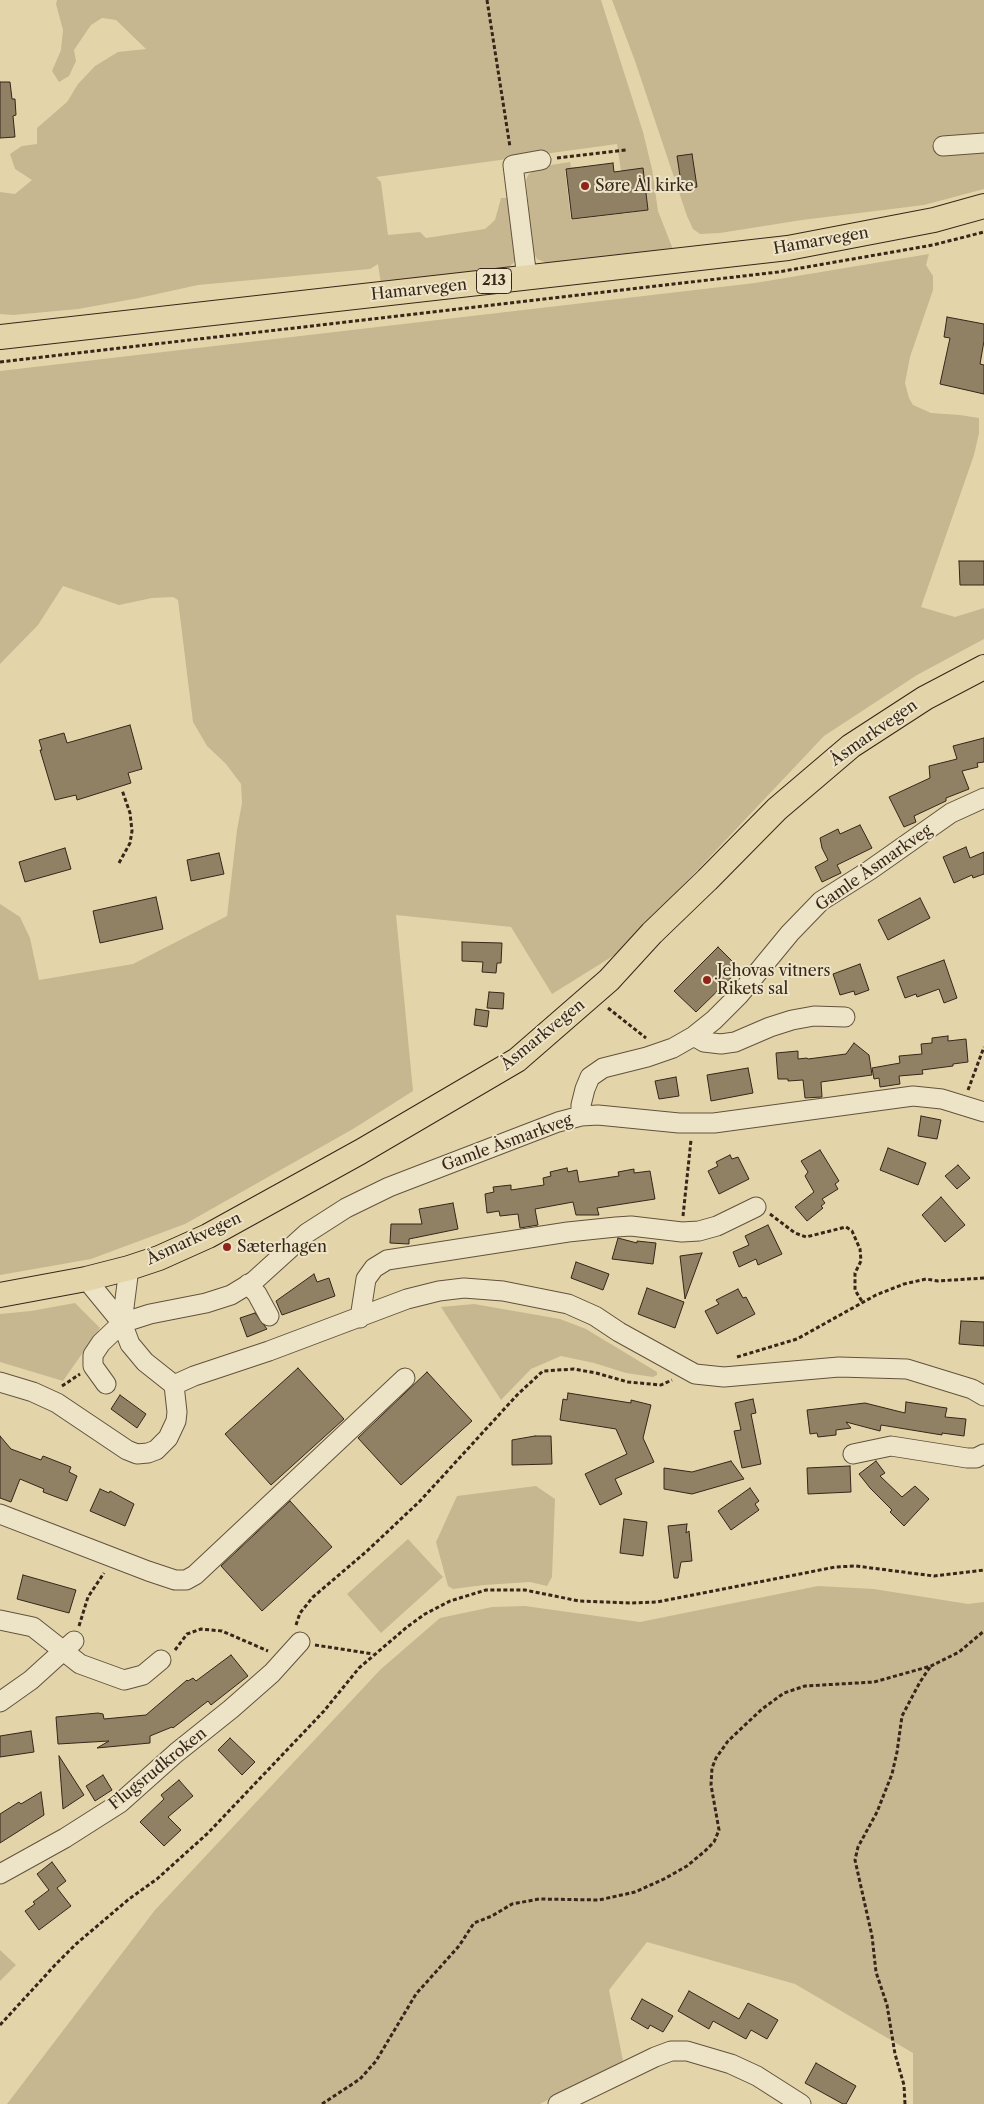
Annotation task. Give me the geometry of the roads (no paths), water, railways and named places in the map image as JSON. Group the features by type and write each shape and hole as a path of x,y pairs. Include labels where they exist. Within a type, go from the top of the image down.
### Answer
{"main road":[{"name":"Hamarvegen","path":"0,337 788,248 934,220 984,206"},
{"name":"Åsmarkvegen","path":"0,1295 86,1279 160,1258 208,1236 443,1104 517,1060 595,993 652,933 777,809 851,746 925,698 984,667"}],"street":[{"path":"944,146 984,143"},
{"path":"527,278 513,165 541,160"},
{"name":"Gamle Åsmarkveg","path":"122,1323 150,1314 206,1303 231,1295 248,1284 307,1233 389,1186 558,1122 581,1116 581,1105 590,1078 603,1068 663,1051 694,1036 714,1020 739,995 790,933 821,901 870,870 951,813 984,798"},
{"path":"694,1036 704,1042 721,1044 735,1042 792,1020 814,1016 845,1017"},
{"path":"581,1116 598,1115 692,1123 714,1123 878,1099 913,1096 942,1099 984,1112"},
{"path":"360,1318 366,1279 374,1268 386,1260 568,1232 616,1227 631,1226 682,1232 699,1231 717,1226 756,1207"},
{"path":"106,1384 93,1366 93,1355 101,1343 122,1323 129,1268"},
{"path":"0,1382 34,1392 48,1399 118,1446 137,1454 156,1450 172,1431 177,1412 174,1385 144,1362 130,1344 122,1323 86,1279"},
{"path":"248,1284 257,1294 269,1316"},
{"path":"174,1385 194,1376 360,1318 407,1299 439,1291 464,1288 502,1290 568,1304 595,1316 619,1332 695,1374 724,1377 839,1367 907,1369 972,1389 984,1396"},
{"path":"0,1514 175,1580 186,1580 195,1575 405,1378"},
{"path":"853,1454 891,1446 967,1458 984,1454"},
{"path":"0,1620 33,1627 69,1646 80,1664 124,1680 143,1675 161,1660"},
{"name":"Flugsrudkroken","path":"0,1874 65,1838 120,1803 238,1703 285,1659 300,1642"},
{"path":"0,1702 31,1680 69,1646"},
{"path":"558,2104 656,2057 671,2051 687,2051 731,2064 757,2076 801,2104"}],"place":[{"name":"Søre Ål kirke","path":"585,186"},
{"name":"Jehovas vitners Rikets sal","path":"707,980"},
{"name":"Sæterhagen","path":"227,1247"}]}
